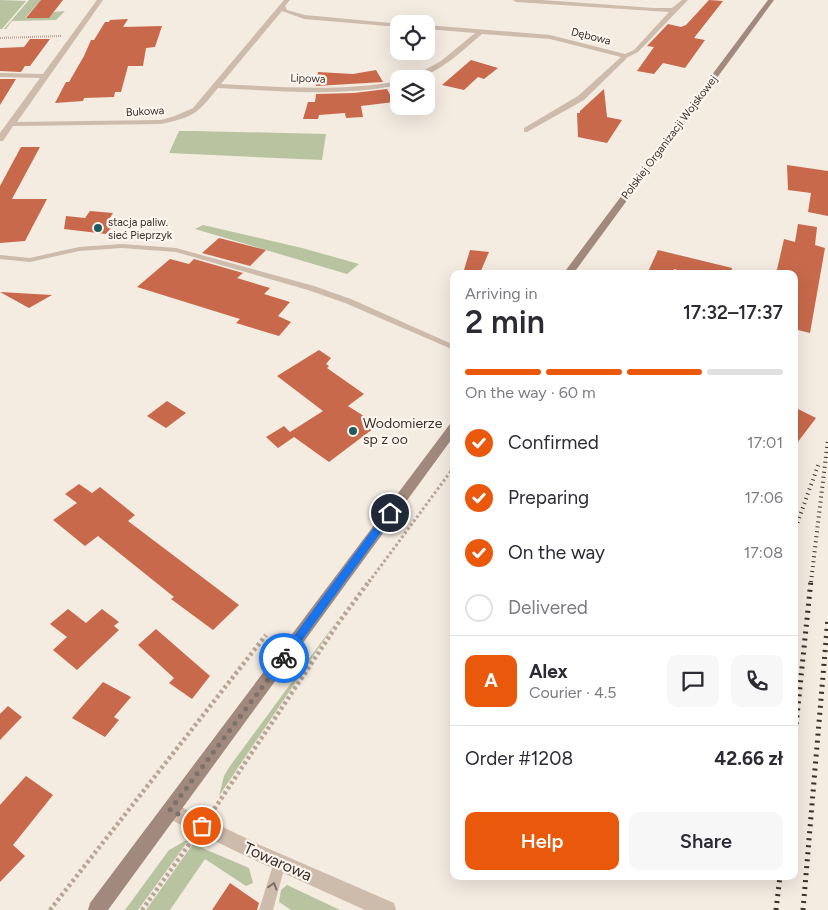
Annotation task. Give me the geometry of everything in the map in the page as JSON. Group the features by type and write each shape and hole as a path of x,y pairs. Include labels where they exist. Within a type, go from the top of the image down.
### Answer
{"main road":[{"name":"Polskiej Organizacji Wojskowej","path":"571,270 771,0"},
{"path":"97,910 450,432"}],"street":[{"path":"0,138 100,0"},
{"path":"516,0 654,10 673,10 686,0"},
{"path":"284,3 285,11 304,17 390,24"},
{"name":"Bukowa","path":"10,124 146,123 170,121 196,110 284,3"},
{"path":"626,56 636,51 672,15 673,10"},
{"name":"Dębowa","path":"435,28 550,38 626,56"},
{"path":"428,70 443,62 480,32"},
{"name":"Dębowa","path":"527,130 581,98 626,56"},
{"path":"0,75 45,76"},
{"name":"Lipowa","path":"216,86 340,90 368,89 390,85"},
{"name":"Towarowa","path":"170,810 387,910"}],"lane":[{"path":"0,257 30,260 79,249 101,247 130,246 176,250 311,288 348,301 450,346"},
{"path":"266,910 280,862"}],"path":[{"path":"0,38 74,36"},
{"path":"142,910 219,804 339,622 450,472"},
{"path":"50,910 266,635"}],"green space":[{"path":"0,0 26,1 2,29 0,29"},
{"path":"29,0 41,0 25,18 49,17 54,12 65,11 56,20 12,21 4,29"},
{"path":"179,131 326,134 322,160 169,153"},
{"path":"203,225 302,248 359,264 347,274 195,229"},
{"path":"336,622 219,796 224,776 230,766"},
{"path":"188,841 138,910 125,910 169,850"},
{"path":"193,844 249,868 253,883 246,886 205,859 170,910 146,910"},
{"path":"287,885 340,910 291,910 279,902 281,890"}],"building":[{"path":"41,0 63,0 49,18 26,18"},
{"path":"709,0 723,1 694,38 705,40 685,68 663,63 654,74 637,71 654,47 647,46 668,24 681,27 686,25"},
{"path":"128,19 123,27 162,26 155,47 146,48 143,66 128,66 121,92 115,92 114,97 84,98 83,101 55,103 66,82 69,82 84,56 91,40 94,40 105,22"},
{"path":"30,39 50,39 30,66 25,66 21,72 0,71 0,48 24,47"},
{"path":"471,60 498,68 484,79 478,77 464,90 442,85"},
{"path":"376,70 383,82 316,86 318,72 353,74"},
{"path":"0,79 16,79 0,105"},
{"path":"387,89 390,95 390,102 361,106 363,117 346,118 345,113 319,115 318,119 303,119 308,102 315,102 316,94 354,93"},
{"path":"604,89 607,117 622,120 607,143 578,137 577,113 580,113"},
{"path":"21,147 40,147 12,199 47,199 25,241 0,243 0,186"},
{"path":"787,165 828,171 828,216 808,212 811,193 788,190"},
{"path":"90,211 113,213 108,221 116,222 106,234 64,229 66,216 85,218"},
{"path":"798,224 817,227 815,245 825,248 810,333 798,330 798,270 777,270 784,239 795,242"},
{"path":"219,238 266,250 250,266 202,253"},
{"path":"470,250 489,252 481,270 464,270"},
{"path":"658,250 732,268 732,270 649,270"},
{"path":"170,259 189,264 194,259 243,273 237,278 270,288 264,294 290,302 278,316 291,322 279,336 236,323 240,319 137,287"},
{"path":"0,292 52,295 29,308"},
{"path":"319,350 331,358 326,364 329,366 327,368 364,394 348,406 378,425 329,462 294,437 278,448 266,437 284,426 290,432 323,411 277,376"},
{"path":"167,401 186,413 166,428 147,416"},
{"path":"798,409 816,418 798,442"},
{"path":"79,484 92,493 100,487 135,515 128,521 239,605 213,630 171,599 174,597 98,536 85,546 53,520 77,503 65,494"},
{"path":"68,609 86,623 102,609 119,622 114,626 119,630 77,670 53,650 67,637 50,624"},
{"path":"156,629 210,676 192,699 169,683 174,678 138,645"},
{"path":"103,682 131,697 114,717 119,720 105,737 72,718"},
{"path":"8,706 22,717 0,740 0,714"},
{"path":"26,776 53,795 13,845 25,856 0,882 0,805"},
{"path":"230,883 259,903 257,910 212,910"}],"railway":[{"path":"811,582 828,439"},
{"path":"798,521 819,463"},
{"path":"798,706 811,580"},
{"path":"803,910 828,617"},
{"path":"776,910 780,880"}],"way so far":[{"path":"202,826 170,810 284,658"}],"place":[{"name":"stacja paliw. sieć Pieprzyk","path":"98,228"},
{"name":"Wodomierze sp z oo","path":"353,431"}],"route":[{"path":"284,658 390,513"}]}
